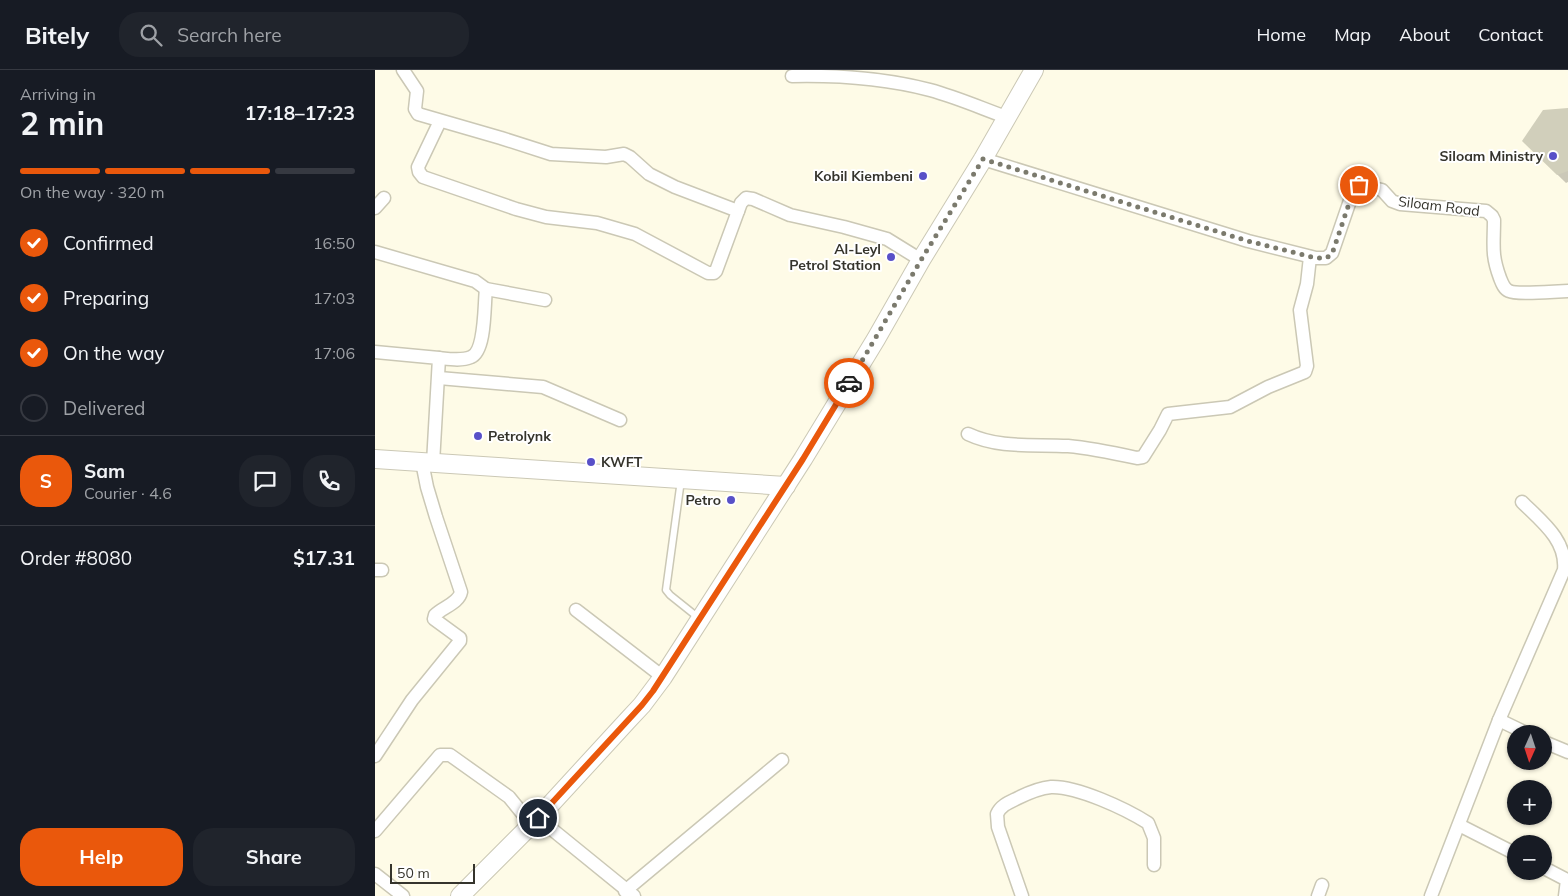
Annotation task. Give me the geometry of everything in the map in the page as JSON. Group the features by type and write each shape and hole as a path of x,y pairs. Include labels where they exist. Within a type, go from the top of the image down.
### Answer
{"main road":[{"path":"460,896 534,821 642,705 663,677 786,486 876,339 1034,70"},
{"path":"375,459 786,486"}],"street":[{"path":"403,70 417,91 416,113 551,154 606,157 624,154 649,174 675,187 738,211"},
{"path":"792,76 854,76 911,86 945,94 1006,117"},
{"path":"440,120 418,167 423,177 516,209 546,217 597,223 635,234 708,273 716,271 743,200 753,199 790,215 887,239 921,260"},
{"name":"Siloam Road","path":"983,159 1248,241 1311,257 1326,258 1332,254 1354,189 1359,185 1382,190 1392,200 1400,204 1486,211 1494,220 1494,262 1502,285 1506,289 1519,292 1568,291"},
{"path":"375,208 384,198"},
{"path":"375,252 475,281 485,289 545,300"},
{"path":"968,434 1006,444 1089,448 1137,458 1143,457 1168,414 1231,407 1268,387 1305,372 1307,366 1300,310 1307,284 1311,257"},
{"path":"375,352 439,358 464,359 473,357 479,350 482,340 485,289"},
{"path":"375,756 412,700 460,640 434,619 440,610 458,600 461,592 427,487 428,462 439,378 439,358"},
{"path":"439,378 543,388 620,420"},
{"path":"1431,896 1499,720 1565,570 1560,544 1547,526 1522,502"},
{"path":"576,610 663,677"},
{"path":"1499,720 1509,725"},
{"path":"1553,746 1568,752"},
{"path":"375,831 440,755 450,755 509,797 534,821 629,893 782,760"},
{"path":"1021,896 998,827 997,814 1004,805 1041,789 1052,787 1071,789 1092,796 1148,823 1154,838 1154,865"},
{"path":"1459,825 1507,849"},
{"path":"1552,872 1568,880 1565,896"},
{"path":"375,874 403,896"}],"lane":[{"path":"681,479 666,590 701,619"}],"building":[{"name":"Siloam Ministry","path":"1568,108 1568,171 1557,175 1522,141 1543,110"}],"way so far":[{"path":"849,383 983,159 1248,241 1316,258 1326,258 1332,254 1354,189 1359,185"}],"place":[{"name":"Siloam Ministry","path":"1553,156"},
{"name":"Kobil Kiembeni","path":"923,176"},
{"name":"Al-Leyl Petrol Station","path":"891,257"},
{"name":"Petrolynk","path":"478,436"},
{"name":"KWFT","path":"591,462"},
{"name":"Petro","path":"731,500"}],"route":[{"path":"538,818 653,691 694,631 849,383"}]}
